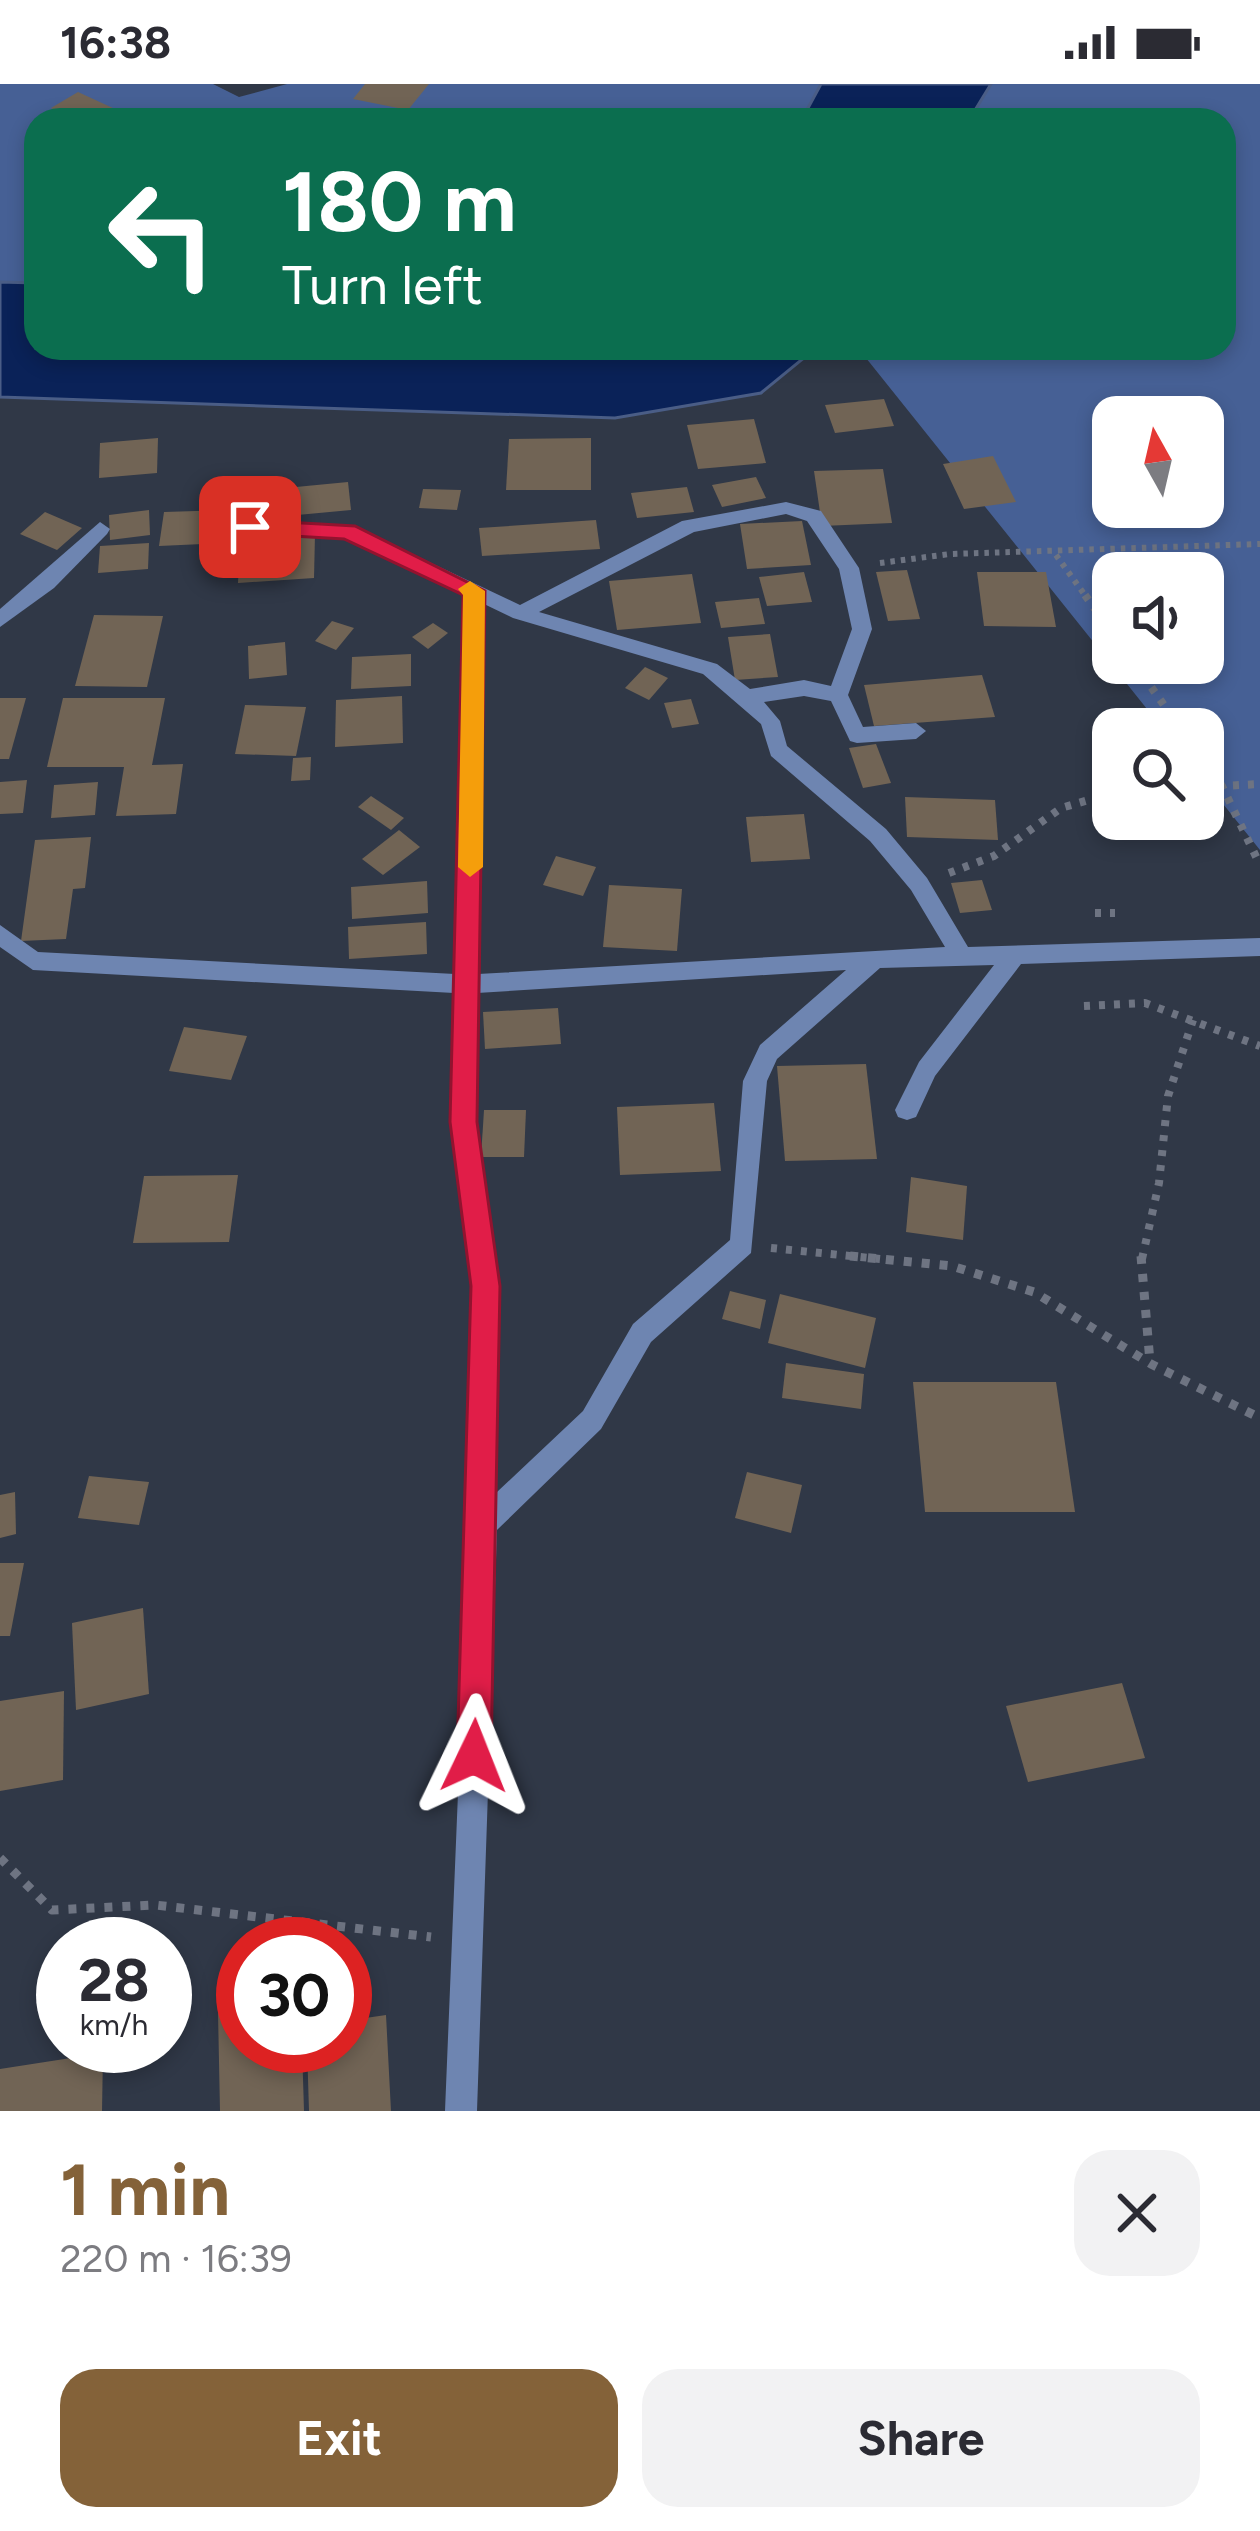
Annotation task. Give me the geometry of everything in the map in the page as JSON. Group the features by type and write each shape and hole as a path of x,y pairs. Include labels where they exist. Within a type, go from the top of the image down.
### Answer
{"street":[{"path":"520,614 689,526 786,508 814,516 849,568 862,629 838,695 857,735 916,730"},
{"path":"250,527 348,532 520,614 710,669 770,721 778,750 878,835 919,884 962,956"},
{"path":"0,620 47,583 100,529"},
{"path":"461,2111 483,1524 485,1286 464,1122 474,591"},
{"path":"746,697 804,688 838,695"},
{"path":"0,934 33,961 468,984 875,958 1260,947"},
{"path":"907,1111 927,1069 1016,955"},
{"path":"483,1524 592,1420 642,1333 742,1245 755,1081 768,1052 875,958"}],"path":[{"path":"849,568 950,554 1260,544"},
{"path":"1055,554 1092,605"},
{"path":"1224,786 1260,784"},
{"path":"1224,790 1260,865"},
{"path":"919,884 994,856 1061,808 1092,799"},
{"path":"1084,1006 1145,1003 1260,1046"},
{"path":"1150,1364 1141,1251 1159,1183 1168,1096 1193,1020"},
{"path":"742,1245 952,1266 1034,1292 1150,1364 1260,1418"},
{"path":"0,1858 52,1910 155,1905 467,1941"}],"shaded area":[{"path":"0,84 213,84 239,97 287,84 821,84 809,108 24,108 24,283 0,282"},
{"path":"821,84 991,84 976,108 808,108"},
{"path":"991,84 1260,84 1260,850 1224,805 1224,708 1146,708 1127,684 1224,684 1224,552 1092,552 1092,640 868,360 1236,360 1236,108 976,108"},
{"path":"0,282 24,283 24,360 801,360 761,393 615,418 0,397"}],"building":[{"path":"365,84 429,84 410,108 353,99"},
{"path":"78,92 113,108 51,108"},
{"path":"884,399 894,426 835,433 825,405"},
{"path":"754,419 766,463 698,469 687,425"},
{"path":"158,438 157,473 99,478 100,443"},
{"path":"591,438 591,490 506,490 509,439"},
{"path":"993,456 1016,502 964,509 943,464"},
{"path":"883,469 892,523 822,526 814,471"},
{"path":"756,477 766,498 722,507 712,485"},
{"path":"348,482 351,510 276,517 275,489"},
{"path":"687,487 694,512 637,518 631,493"},
{"path":"423,489 461,490 457,510 419,508"},
{"path":"149,510 150,535 110,540 109,515"},
{"path":"228,510 225,543 159,546 164,512"},
{"path":"45,512 82,528 57,550 20,534"},
{"path":"596,520 600,549 482,556 479,528"},
{"path":"802,521 811,565 747,569 740,524"},
{"path":"315,534 314,578 238,583 240,538"},
{"path":"149,543 148,569 98,573 100,546"},
{"path":"907,570 920,619 888,621 876,572"},
{"path":"804,572 812,602 767,606 759,577"},
{"path":"977,572 1046,572 1056,627 984,626"},
{"path":"692,574 701,623 617,630 609,581"},
{"path":"759,598 765,624 721,628 715,602"},
{"path":"94,615 163,616 147,687 75,686"},
{"path":"332,621 354,628 336,650 315,641"},
{"path":"433,623 448,633 428,649 412,637"},
{"path":"770,634 778,677 735,680 728,637"},
{"path":"285,642 287,675 249,679 248,646"},
{"path":"411,654 411,686 351,689 352,657"},
{"path":"645,667 668,678 649,700 625,688"},
{"path":"982,675 995,717 874,726 864,685"},
{"path":"402,696 403,743 335,747 336,700"},
{"path":"0,698 26,698 9,759 0,759"},
{"path":"63,698 165,698 152,765 183,764 176,814 116,816 124,767 47,767"},
{"path":"691,699 699,724 672,728 664,703"},
{"path":"245,705 306,707 296,756 235,754"},
{"path":"876,744 891,783 863,788 849,748"},
{"path":"311,757 310,780 291,781 293,758"},
{"path":"27,780 23,813 0,814 0,782"},
{"path":"98,782 95,815 51,818 54,785"},
{"path":"371,796 404,818 391,830 358,807"},
{"path":"905,797 995,800 998,840 907,837"},
{"path":"804,814 810,859 751,862 746,817"},
{"path":"399,830 420,847 383,875 362,859"},
{"path":"91,837 85,888 73,889 66,939 21,941 35,840"},
{"path":"556,856 596,867 583,896 543,885"},
{"path":"982,880 992,910 960,913 951,883"},
{"path":"427,881 428,913 352,919 351,887"},
{"path":"609,885 682,889 677,951 603,947"},
{"path":"426,922 427,954 349,959 348,927"},
{"path":"558,1008 561,1044 485,1049 483,1012"},
{"path":"184,1027 247,1036 231,1080 169,1071"},
{"path":"866,1064 877,1159 785,1161 777,1066"},
{"path":"714,1103 721,1171 620,1175 617,1107"},
{"path":"484,1110 526,1110 524,1157 481,1157"},
{"path":"238,1175 229,1242 133,1243 144,1176"},
{"path":"911,1177 967,1186 963,1240 906,1232"},
{"path":"730,1291 766,1300 760,1329 722,1319"},
{"path":"780,1294 876,1318 865,1368 768,1343"},
{"path":"786,1363 864,1374 861,1409 782,1398"},
{"path":"913,1382 1056,1382 1075,1512 925,1512"},
{"path":"747,1472 802,1485 791,1533 735,1518"},
{"path":"89,1476 149,1482 139,1525 78,1518"},
{"path":"15,1492 16,1534 0,1538 0,1495"},
{"path":"0,1563 24,1563 10,1636 0,1636"},
{"path":"143,1608 149,1694 76,1710 72,1623"},
{"path":"1122,1683 1145,1758 1028,1782 1006,1706"},
{"path":"64,1691 63,1780 0,1791 0,1701"},
{"path":"386,2015 391,2111 309,2111 308,2073 372,2073 372,2017"},
{"path":"36,2063 36,2073 103,2073 102,2111 0,2111 0,2069"},
{"path":"219,2073 303,2073 304,2111 220,2111"}],"slow traffic":[{"path":"470,589 474,591 470,867"}],"route":[{"path":"250,527 348,532 474,591 464,1122 485,1286 474,1756"}]}
